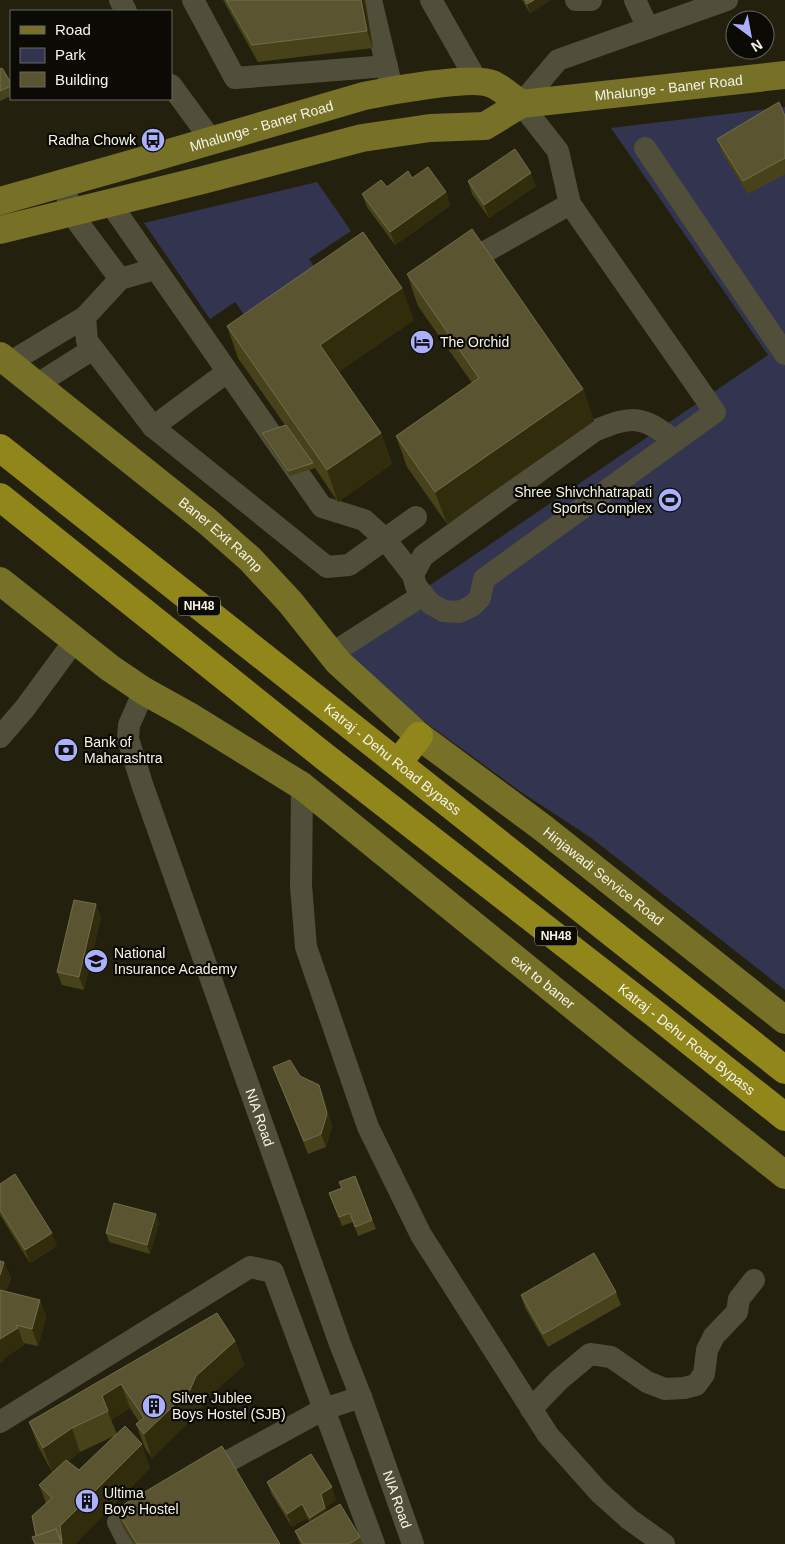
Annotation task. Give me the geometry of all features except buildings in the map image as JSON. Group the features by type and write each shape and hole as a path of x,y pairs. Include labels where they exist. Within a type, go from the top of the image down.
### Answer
{"highway":[{"name":"Katraj - Dehu Road Bypass","path":"0,448 785,1070"},
{"name":"Katraj - Dehu Road Bypass","path":"0,497 325,757 785,1117"},
{"path":"398,763 419,736"}],"main road":[{"name":"Mhalunge - Baner Road","path":"0,230 110,204 362,138 430,128 485,126 521,104 785,75"},
{"name":"Mhalunge - Baner Road","path":"0,201 364,96 390,78 477,81 492,84 521,104"},
{"path":"203,144 203,180"},
{"name":"Baner Exit Ramp","path":"4,360 208,522 243,553 290,602 338,662 419,736"},
{"path":"0,581 110,668 144,691 189,716 302,786 325,757"},
{"name":"Hinjawadi Service Road","path":"419,736 551,834 785,1020"},
{"name":"exit to baner","path":"302,786 785,1175"}],"street":[{"path":"193,0 236,78 390,78 371,0"},
{"path":"431,0 477,81"},
{"path":"576,0 591,0"},
{"path":"635,0 648,28"},
{"path":"110,204 227,372 248,386 322,507 364,520 385,539 431,604 444,612 459,612 472,606 480,598 484,579 714,412 570,204 558,150 521,104 558,60 727,0"},
{"path":"172,87 203,144"},
{"path":"645,148 785,354"},
{"path":"64,183 71,213 120,279"},
{"path":"444,275 570,204"},
{"path":"4,360 85,318 120,279 155,268"},
{"path":"85,318 87,340 153,427 327,567 349,565 416,516"},
{"path":"36,385 93,349"},
{"path":"153,427 227,372"},
{"path":"331,654 418,585 423,556 594,431 622,421 637,419 657,427 675,441"},
{"path":"0,737 25,708 75,640"},
{"name":"NIA Road","path":"144,691 129,725 128,739 132,752 333,1326 413,1544"},
{"path":"302,786 301,886 306,947 368,1128 421,1235 548,1435 599,1492 629,1518 664,1544"},
{"path":"0,1422 250,1267 272,1272 374,1544"},
{"path":"531,1409 559,1380 590,1354 611,1357 647,1382 665,1389 696,1385 704,1374 707,1350 714,1336 737,1312 739,1299 754,1280"},
{"path":"186,1484 324,1409 361,1398"},
{"path":"129,1544 118,1522 161,1498"}],"green space":[{"name":"Shree Shivchhatrapati Sports Complex","path":"785,107 785,990 590,837 521,792 388,695 342,645 768,355 611,128"},
{"path":"317,182 351,231 309,259 327,285 257,333 235,302 210,319 144,223"}],"place":[{"name":"Radha Chowk","path":"153,140"},
{"name":"The Orchid","path":"422,342"},
{"name":"Shree Shivchhatrapati Sports Complex","path":"670,500"},
{"name":"Bank of Maharashtra","path":"66,750"},
{"name":"National Insurance Academy","path":"96,961"},
{"name":"Silver Jublee Boys Hostel (SJB)","path":"154,1406"},
{"name":"Ultima Boys Hostel","path":"87,1501"}]}
